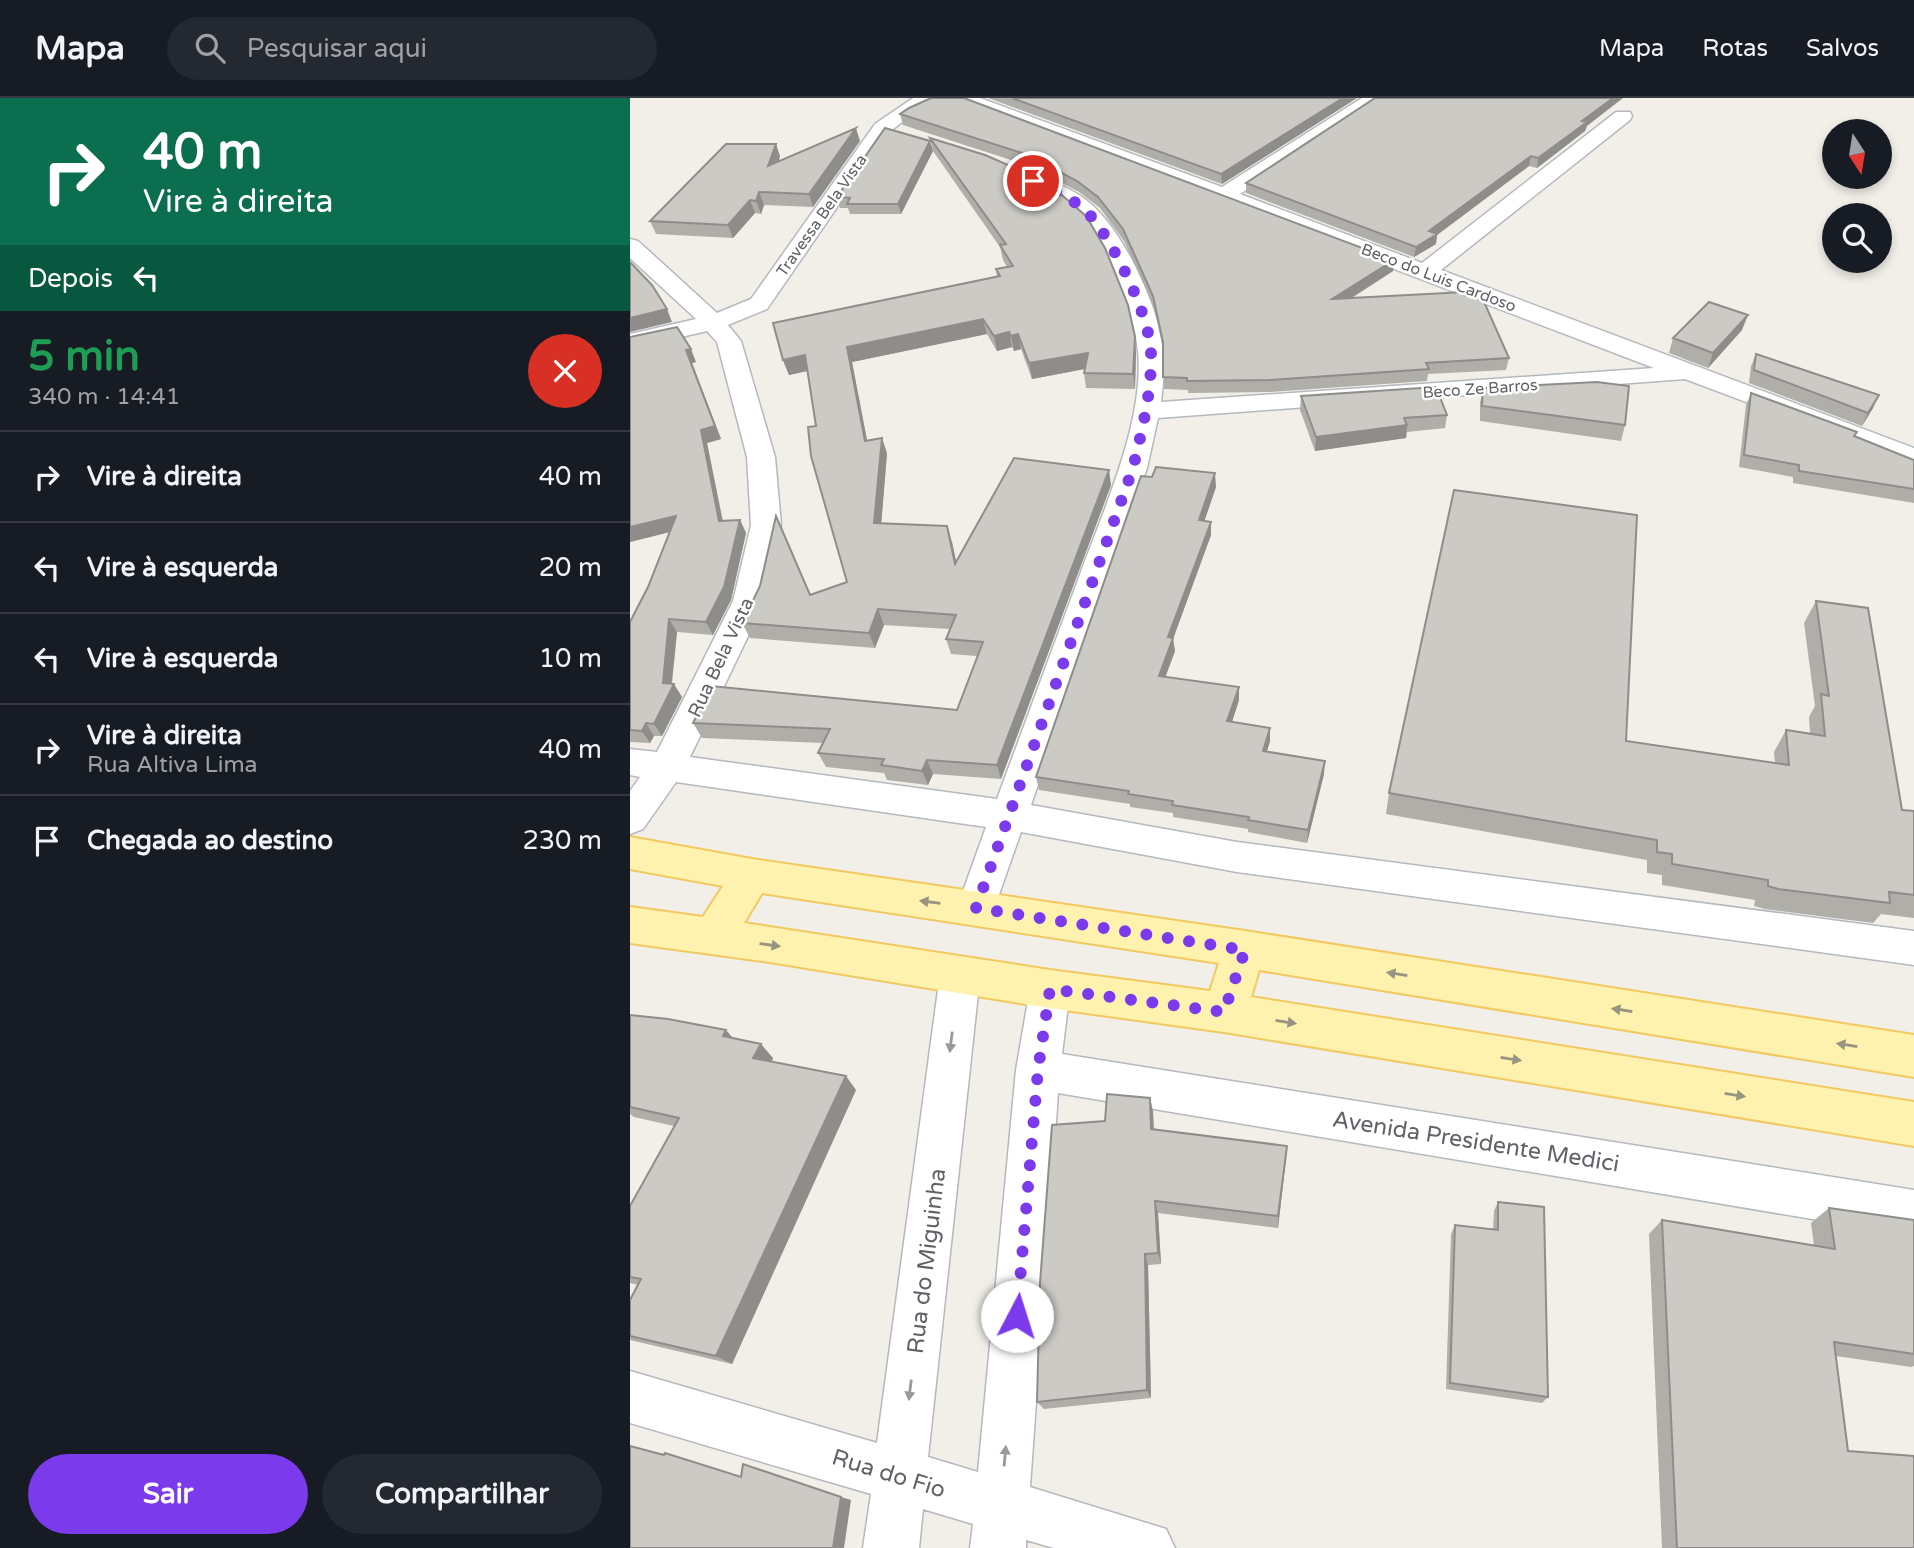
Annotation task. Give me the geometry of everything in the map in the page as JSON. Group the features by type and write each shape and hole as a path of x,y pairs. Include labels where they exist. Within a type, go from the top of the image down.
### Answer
{"main road":[{"path":"630,853 752,875 1914,1056"},
{"path":"713,937 752,875"},
{"path":"630,925 1050,989 1224,1012 1914,1124"},
{"path":"1224,1012 1245,950"}],"street":[{"name":"Travessa Bela Vista","path":"713,322 743,313 758,304 882,128 925,98"},
{"name":"Beco do Luis Cardoso","path":"963,98 1225,194 1688,373 1914,457"},
{"path":"1336,102 1367,103"},
{"path":"1225,194 1367,103"},
{"path":"1424,272 1623,117"},
{"path":"882,128 917,139"},
{"path":"976,908 1133,468 1147,411 1151,350 1140,309 1105,234 1086,211 1053,189 989,163"},
{"name":"Rua Bela Vista","path":"630,246 713,322 729,341 761,457 766,525 749,601 667,767 630,819"},
{"path":"630,342 713,322"},
{"name":"Beco Ze Barros","path":"1147,411 1688,373"},
{"path":"630,762 1011,816 1237,857 1914,948"},
{"name":"Rua do Miguinha","path":"891,1548 960,975"},
{"path":"999,1527 1038,1070 1050,989"},
{"name":"Avenida Presidente Medici","path":"1038,1070 1914,1213"},
{"name":"Rua do Fio","path":"630,1397 900,1476 999,1527 1147,1548"}],"building":[{"path":"931,98 964,98 1394,260 1332,299 1465,292 1466,296 1481,295 1509,358 1426,363 1429,369 1269,380 1187,381 1187,378 1163,377 1163,342 1153,296 1123,229 1098,197 1077,181 1028,155 900,114"},
{"path":"1012,98 1343,98 1221,174"},
{"path":"1375,98 1613,98 1582,121 1587,122 1538,158 1531,156 1429,231 1437,234 1416,247 1246,183"},
{"path":"856,128 809,194 759,192 756,201 750,200 728,225 650,221 726,144 776,144 768,166"},
{"path":"885,128 930,141 898,204 847,204 850,198 837,197"},
{"path":"930,138 985,155 1033,176 1056,190 1086,216 1105,248 1128,305 1135,337 1133,374 1084,373 1088,353 1029,363 1018,334 1011,336 1009,332 994,336 983,319 847,347 865,441 882,438 874,523 947,526 955,564 1014,458 1109,470 997,765 927,760 922,771 881,765 884,759 818,753 830,729 693,723 711,686 957,710 983,642 946,639 956,615 878,609 869,633 742,623 760,586 776,516 810,595 847,582 811,456 808,427 816,426 805,355 783,360 773,323 1000,276 996,269 1013,266 1000,245 1006,244"},
{"path":"630,262 652,285 667,309 630,318"},
{"path":"1709,302 1748,315 1713,353 1673,338"},
{"path":"677,327 691,349 686,350 715,426 701,430 719,521 740,520 724,587 706,622 669,619 663,683 674,684 654,724 646,723 642,731 630,730 630,622 648,587 676,516 630,527 630,337"},
{"path":"1756,354 1879,395 1868,413 1754,370"},
{"path":"1597,382 1629,386 1625,425 1482,406 1483,388"},
{"path":"1436,387 1447,415 1404,418 1407,425 1316,437 1301,396"},
{"path":"1751,393 1857,432 1854,436 1914,460 1914,489 1799,471 1799,465 1744,455"},
{"path":"1156,467 1215,473 1199,520 1211,522 1168,637 1173,638 1159,676 1239,687 1227,721 1270,728 1263,751 1325,761 1308,830 1248,820 1249,817 1172,805 1173,801 1128,794 1129,791 1036,777 1141,476 1152,477"},
{"path":"1454,490 1637,515 1626,741 1789,765 1786,730 1825,736 1821,694 1829,696 1816,601 1868,608 1902,810 1914,811 1914,895 1889,892 1890,903 1778,889 1768,886 1768,880 1672,864 1672,854 1657,852 1657,840 1389,793"},
{"path":"630,1015 726,1030 723,1036 761,1044 753,1058 846,1076 716,1356 630,1336 630,1300 641,1279 630,1277 630,1206 679,1118 630,1107"},
{"path":"1107,1094 1150,1098 1151,1129 1287,1146 1278,1216 1155,1201 1158,1253 1145,1254 1147,1390 1037,1402 1040,1283 1052,1125 1105,1121"},
{"path":"1498,1202 1544,1207 1548,1397 1450,1383 1455,1225 1498,1230"},
{"path":"1829,1208 1914,1220 1914,1354 1834,1342 1848,1451 1914,1456 1914,1548 1677,1548 1662,1220 1835,1249"},
{"path":"630,1446 664,1455 665,1453 741,1477 743,1464 841,1497 833,1548 630,1548"}],"route":[{"path":"1017,1316 1038,1070 1050,989 1224,1012 1245,950 976,908 1133,468 1147,411 1151,350 1140,309 1123,269 1105,234 1086,211 1053,189 1033,181"}]}
